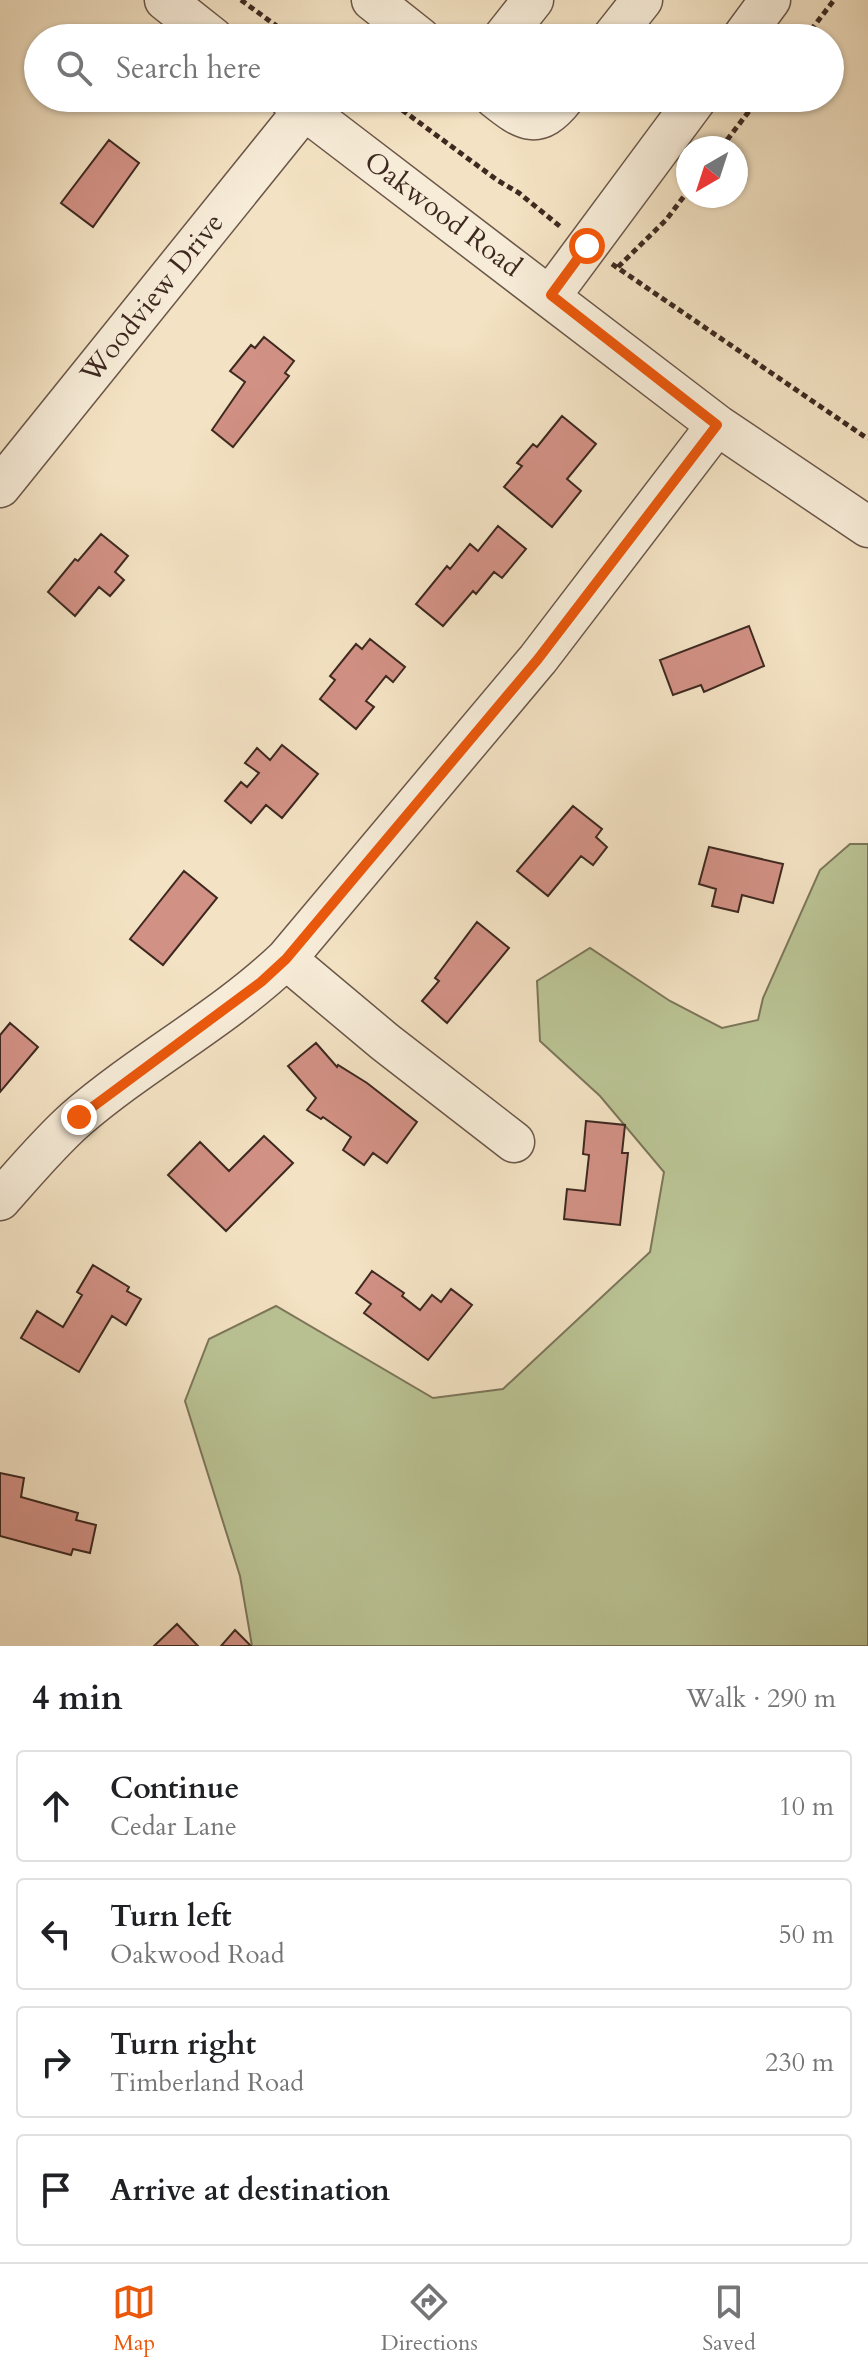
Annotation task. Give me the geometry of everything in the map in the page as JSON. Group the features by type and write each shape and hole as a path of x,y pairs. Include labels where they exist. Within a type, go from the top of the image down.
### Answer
{"street":[{"path":"165,0 195,24"},
{"path":"372,0 402,24"},
{"path":"514,24 533,0"},
{"path":"623,24 642,0"},
{"path":"752,24 770,0"},
{"name":"Woodview Drive","path":"0,487 291,112"},
{"name":"Oakwood Road","path":"308,112 551,295 717,425 868,527"},
{"path":"513,112 519,117 537,121 554,112"},
{"path":"551,295 687,112"},
{"path":"0,1200 75,1120 159,1055 231,1006 286,959 538,659 717,425"},
{"path":"286,959 385,1042 514,1142"}],"path":[{"path":"241,0 274,24"},
{"path":"816,24 834,0"},
{"path":"405,112 519,193 567,232"},
{"path":"730,136 748,112"},
{"path":"618,267 676,207"},
{"path":"609,261 868,439"}],"green space":[{"path":"850,844 868,844 868,1646 252,1646 240,1576 185,1401 209,1339 276,1306 433,1398 503,1389 650,1252 664,1172 600,1096 540,1041 537,981 590,948 670,1001 722,1028 758,1020 763,998 820,870"}],"building":[{"path":"109,140 139,163 93,227 61,203"},
{"path":"264,337 294,361 285,373 289,376 233,447 212,430 245,382 230,371 251,345 255,348"},
{"path":"562,416 596,444 567,479 581,491 552,527 504,487 522,466 517,463 533,444 537,447"},
{"path":"498,526 526,549 502,578 494,572 476,594 473,591 443,626 416,604 470,544 478,551"},
{"path":"101,534 128,556 115,572 124,580 110,596 99,587 75,616 48,592"},
{"path":"749,626 764,666 704,692 701,685 673,695 660,660"},
{"path":"370,639 405,667 393,682 386,676 366,701 374,707 356,729 320,699 335,680 330,676 356,644 362,649"},
{"path":"282,745 318,774 282,818 266,805 251,823 225,801 241,782 247,787 259,773 245,763 257,748 270,760"},
{"path":"573,806 602,829 596,837 607,847 593,865 581,856 548,896 517,871"},
{"path":"709,847 783,864 773,903 742,895 738,912 712,906 716,889 699,884"},
{"path":"184,871 217,898 163,965 130,939"},
{"path":"477,922 509,948 447,1023 422,1001 439,981 435,978"},
{"path":"10,1023 38,1047 0,1092 0,1035"},
{"path":"316,1043 337,1067 367,1083 417,1122 387,1163 373,1153 364,1165 343,1150 351,1137 323,1117 321,1119 307,1110 316,1098 288,1066"},
{"path":"586,1121 625,1125 622,1153 628,1153 620,1225 564,1219 567,1189 585,1191 589,1155 583,1154"},
{"path":"264,1136 293,1163 226,1231 168,1175 200,1142 229,1171"},
{"path":"93,1265 129,1287 127,1291 141,1299 126,1325 112,1316 79,1372 21,1338 37,1311 63,1327 82,1295 77,1292"},
{"path":"372,1271 404,1293 402,1296 420,1310 432,1295 441,1302 451,1289 472,1305 428,1360 364,1313 371,1304 356,1293"},
{"path":"0,1473 24,1478 21,1497 78,1513 76,1520 96,1525 90,1553 73,1549 71,1555 0,1536"},
{"path":"177,1624 198,1646 154,1646"},
{"path":"235,1630 251,1646 221,1646"}],"route":[{"path":"79,1117 261,982 286,959 538,659 717,425 551,295 587,246"}]}
